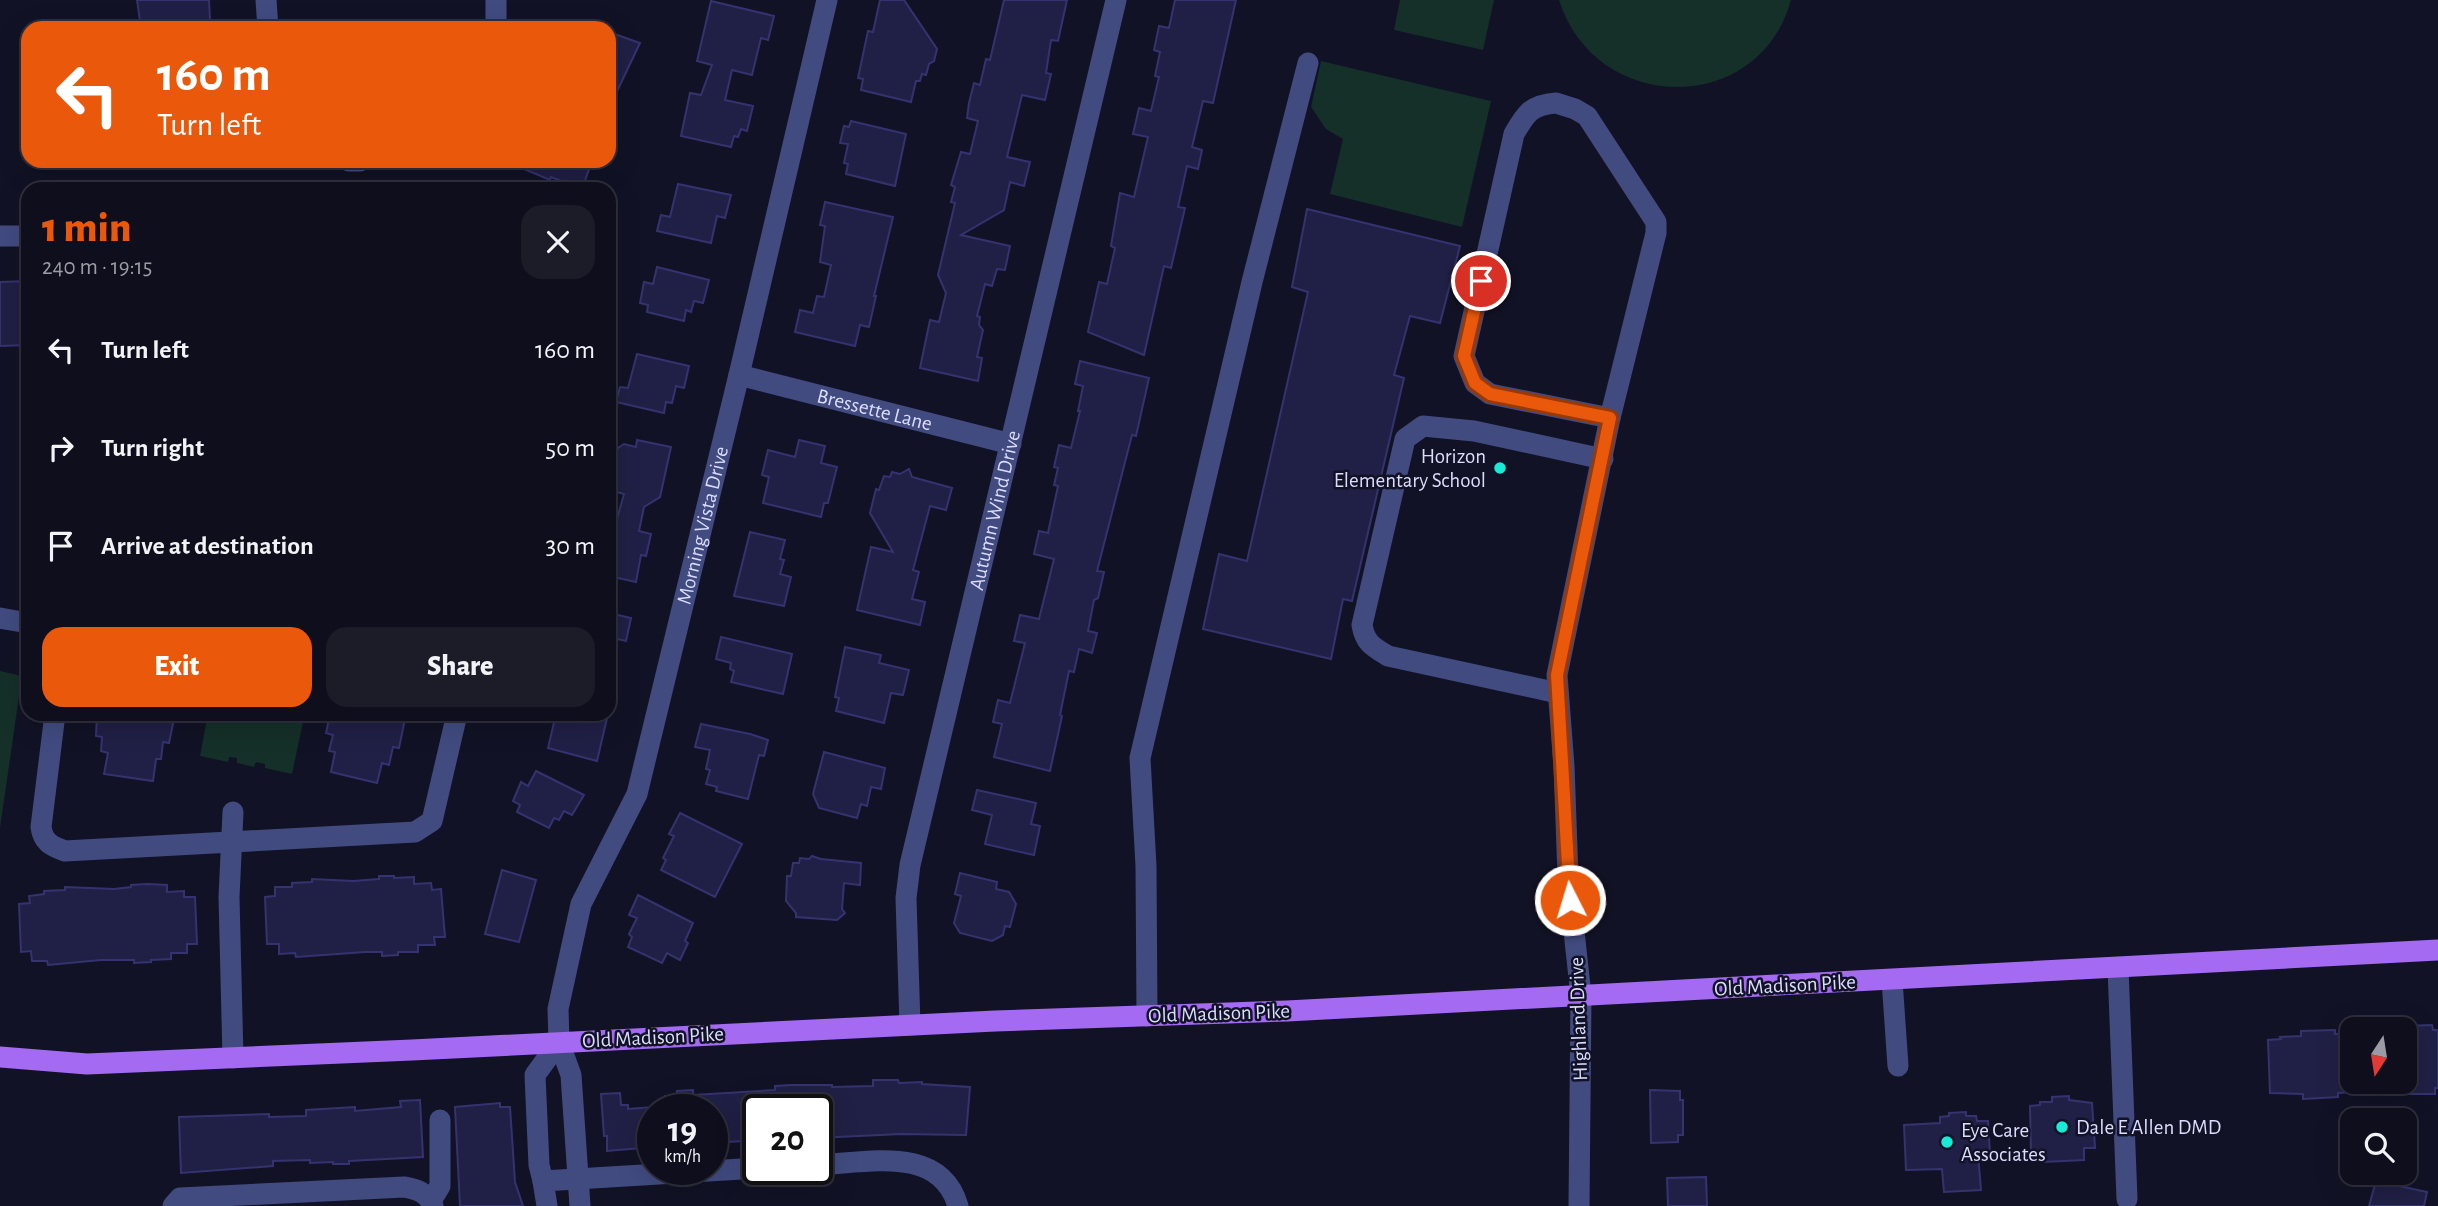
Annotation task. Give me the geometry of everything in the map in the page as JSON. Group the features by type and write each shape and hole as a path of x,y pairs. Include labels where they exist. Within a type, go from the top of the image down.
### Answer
{"main road":[{"name":"Old Madison Pike","path":"0,1056 87,1064 233,1058 1581,996 2438,950"}],"street":[{"path":"266,0 268,21"},
{"path":"496,0 496,21"},
{"name":"Morning Vista Drive","path":"580,1206 571,1075 559,1042 558,1009 581,904 637,794 827,0"},
{"name":"Autumn Wind Drive","path":"910,1025 906,898 910,865 1116,0"},
{"path":"1147,1016 1146,866 1140,758 1252,282 1308,63"},
{"name":"Highland Drive","path":"1579,1206 1581,996 1568,876 1557,675 1610,418 1656,233 1656,222 1587,117 1575,109 1556,103 1540,104 1526,114 1514,134 1464,356 1475,383 1490,394 1610,418"},
{"path":"0,236 21,236"},
{"name":"Bressette Lane","path":"739,375 1011,444"},
{"path":"1558,693 1388,656 1375,649 1364,637 1362,625 1405,439 1423,426 1474,431 1603,459"},
{"path":"0,618 21,622"},
{"path":"54,721 41,827 43,836 51,846 65,851 415,832 432,821 455,721"},
{"path":"233,812 229,897 233,1058"},
{"path":"2118,968 2127,1199"},
{"path":"1892,980 1898,1066"},
{"path":"547,1206 539,1165 535,1075 559,1042"},
{"path":"173,1206 180,1198 272,1199 404,1187 418,1189 432,1203 440,1186 440,1121"},
{"path":"833,1164 898,1161 913,1163 944,1178 953,1191 958,1206"},
{"path":"543,1181 742,1169"}],"green space":[{"path":"1400,0 1494,0 1483,50 1394,30"},
{"path":"1559,0 1791,0 1773,38 1746,66 1713,82 1676,87 1640,81 1606,65 1578,38"},
{"path":"1321,61 1491,101 1462,227 1330,194 1343,139 1326,129 1311,107"},
{"path":"0,671 21,676 21,683 0,828"},
{"path":"207,721 303,722 292,774 265,768 265,764 256,762 254,767 237,763 237,758 229,757 228,762 200,756"}],"building":[{"path":"137,0 209,0 210,20 140,21"},
{"path":"880,0 904,0 937,49 926,75 922,74 920,81 916,81 911,102 861,90 863,79 858,78 868,31 873,32"},
{"path":"1004,0 1067,0 1058,41 1051,40 1046,73 1051,74 1045,100 1022,95 1007,157 1030,162 1024,186 1010,182 1004,210 961,235 1010,246 1005,270 997,269 992,286 985,284 977,316 980,317 979,325 983,330 977,357 982,358 978,381 920,368 930,320 939,322 946,293 938,275 955,203 951,202 955,187 951,185 961,152 970,154 978,121 967,118 969,103 974,83 980,85 986,59 990,60"},
{"path":"1175,0 1236,0 1213,103 1203,101 1192,147 1202,150 1198,169 1187,166 1178,207 1185,208 1171,268 1164,266 1144,355 1088,332 1099,282 1107,284 1115,248 1111,246 1120,193 1134,197 1148,137 1133,134 1139,108 1151,111 1159,77 1155,76 1160,52 1154,50 1159,26 1169,28"},
{"path":"711,1 774,16 768,40 761,38 752,75 732,70 725,100 753,106 747,131 741,129 738,137 734,136 731,147 681,136 690,93 701,95 712,65 697,61"},
{"path":"616,34 640,43 616,93"},
{"path":"851,121 906,134 895,186 846,174 848,164 844,163 848,144 840,143 844,126 849,127"},
{"path":"522,168 590,168 584,182 564,182 551,177 550,180"},
{"path":"678,184 731,195 725,218 717,216 711,243 657,231 661,215 670,217"},
{"path":"825,202 893,217 869,327 860,325 855,346 795,332 800,310 813,313 817,296 824,297 831,265 820,262 825,226 820,225"},
{"path":"1307,209 1460,246 1440,323 1410,316 1394,375 1404,378 1352,601 1343,599 1331,659 1203,629 1219,554 1247,561 1308,292 1292,287"},
{"path":"657,267 709,280 703,303 694,301 691,312 686,310 684,321 647,312 648,305 640,303 644,282 653,284"},
{"path":"21,281 21,345 0,346 0,282"},
{"path":"637,354 689,366 684,388 676,386 672,403 666,402 664,413 616,402 620,387 628,388"},
{"path":"1080,361 1149,378 1136,436 1132,435 1097,571 1104,572 1098,598 1094,600 1088,631 1097,633 1092,653 1079,649 1074,672 1069,671 1050,771 994,757 1002,724 993,722 998,700 1010,703 1025,643 1014,641 1020,615 1039,619 1054,559 1034,554 1039,531 1048,533 1058,486 1054,485 1058,468 1054,467 1059,445 1071,448 1080,411 1083,386 1075,384"},
{"path":"637,440 671,447 660,497 644,507 639,531 651,534 646,556 641,555 636,582 616,578 616,522 624,494 616,492 616,455 618,448 624,444 636,447"},
{"path":"799,440 825,446 821,463 837,467 828,503 824,503 821,517 763,503 769,477 762,475 768,450 795,457"},
{"path":"909,469 912,477 952,488 946,510 930,506 913,570 919,572 912,599 925,602 920,625 857,610 871,547 893,552 870,513 876,489 879,490 884,476 890,477 892,472 900,474"},
{"path":"750,532 785,540 780,559 784,560 780,574 791,577 784,606 734,596"},
{"path":"616,615 631,618 626,641 616,639"},
{"path":"721,637 792,654 783,694 731,682 734,671 730,669 731,663 716,659"},
{"path":"845,647 881,655 879,663 909,670 903,695 891,693 884,723 836,711 839,698 835,697"},
{"path":"97,721 174,721 169,743 163,742 161,759 156,759 153,781 104,774 108,753 101,751 102,737 96,736"},
{"path":"329,721 405,721 399,748 393,747 389,765 382,763 377,783 331,772 335,752 329,751 333,735 326,733"},
{"path":"554,721 606,721 597,761 548,748"},
{"path":"701,724 768,740 764,756 759,755 748,799 716,791 717,787 706,784 710,770 706,769 710,750 695,747"},
{"path":"824,752 885,768 881,789 871,787 867,806 861,804 857,818 819,808 813,794"},
{"path":"536,771 584,795 572,815 564,811 559,820 554,818 549,828 517,812 520,805 513,801 521,782 528,786"},
{"path":"977,790 1036,803 1031,824 1040,826 1034,855 985,844 992,815 972,810"},
{"path":"680,813 742,844 715,897 661,870 666,860 663,858 674,836 669,834"},
{"path":"812,856 861,863 860,885 844,883 842,909 845,913 837,920 796,917 796,913 786,901 787,876 791,876 793,863 799,863 800,858 809,859"},
{"path":"502,870 536,880 519,942 485,934"},
{"path":"960,873 997,882 996,889 1009,892 1016,904 1010,927 1005,926 1003,935 992,941 960,933 954,923 961,896 955,894"},
{"path":"379,876 414,877 414,884 431,883 432,890 441,889 445,937 434,937 435,945 418,945 418,952 398,952 398,955 382,956 382,952 365,952 296,957 295,953 279,954 279,944 267,944 265,897 275,896 275,887 292,887 292,883 312,882 312,879 353,881 379,879"},
{"path":"147,884 167,885 167,892 184,891 184,897 195,897 197,944 187,944 187,953 171,953 171,959 151,962 101,960 48,965 47,961 32,961 31,951 21,952 19,904 30,903 29,896 44,894 44,891 65,890 65,887 114,889"},
{"path":"638,895 693,923 680,960 667,953 662,963 628,947 632,937 629,934 637,918 629,915"},
{"path":"2432,1025 2433,1030 2438,1030 2438,1088 2435,1088 2435,1094 2417,1094 2417,1026"},
{"path":"2335,1030 2335,1034 2340,1034 2338,1097 2303,1099 2303,1094 2270,1093 2268,1040 2301,1036 2301,1031"},
{"path":"873,1080 898,1080 899,1083 922,1082 970,1087 966,1135 833,1137 833,1094 742,1094 742,1141 728,1142 728,1094 709,1094 775,1090 775,1086 792,1085 873,1086"},
{"path":"693,1090 693,1094 677,1094 677,1091"},
{"path":"1650,1090 1680,1091 1680,1100 1683,1100 1683,1135 1678,1135 1678,1142 1651,1143"},
{"path":"620,1093 621,1105 628,1105 628,1109 637,1108 637,1148 607,1151 601,1094"},
{"name":"Dale E Allen DMD","path":"2069,1096 2069,1100 2092,1103 2095,1148 2084,1148 2084,1160 2043,1162 2042,1151 2031,1152 2030,1106 2040,1105 2040,1102 2052,1102 2052,1097"},
{"path":"420,1100 423,1157 349,1161 349,1164 310,1163 310,1160 273,1161 273,1166 181,1173 179,1117 269,1114 269,1117 306,1116 306,1110 355,1107 355,1111 401,1107 400,1101"},
{"path":"500,1103 500,1107 510,1107 515,1182 523,1206 460,1206 455,1107"},
{"name":"Eye Care Associates","path":"1966,1112 1966,1116 1976,1116 1977,1121 1988,1121 1990,1154 1978,1154 1981,1190 1944,1192 1942,1169 1906,1170 1904,1125 1940,1123 1940,1117 1949,1116 1949,1113"},
{"path":"1706,1177 1707,1206 1668,1206 1667,1178"},
{"path":"2375,1185 2395,1185 2427,1192 2424,1206 2369,1206"}],"place":[{"name":"Horizon Elementary School","path":"1500,468"},
{"name":"Dale E Allen DMD","path":"2062,1127"},
{"name":"Eye Care Associates","path":"1947,1142"}],"route":[{"path":"1481,281 1464,356 1475,383 1490,394 1610,418 1557,675 1570,900"}]}
